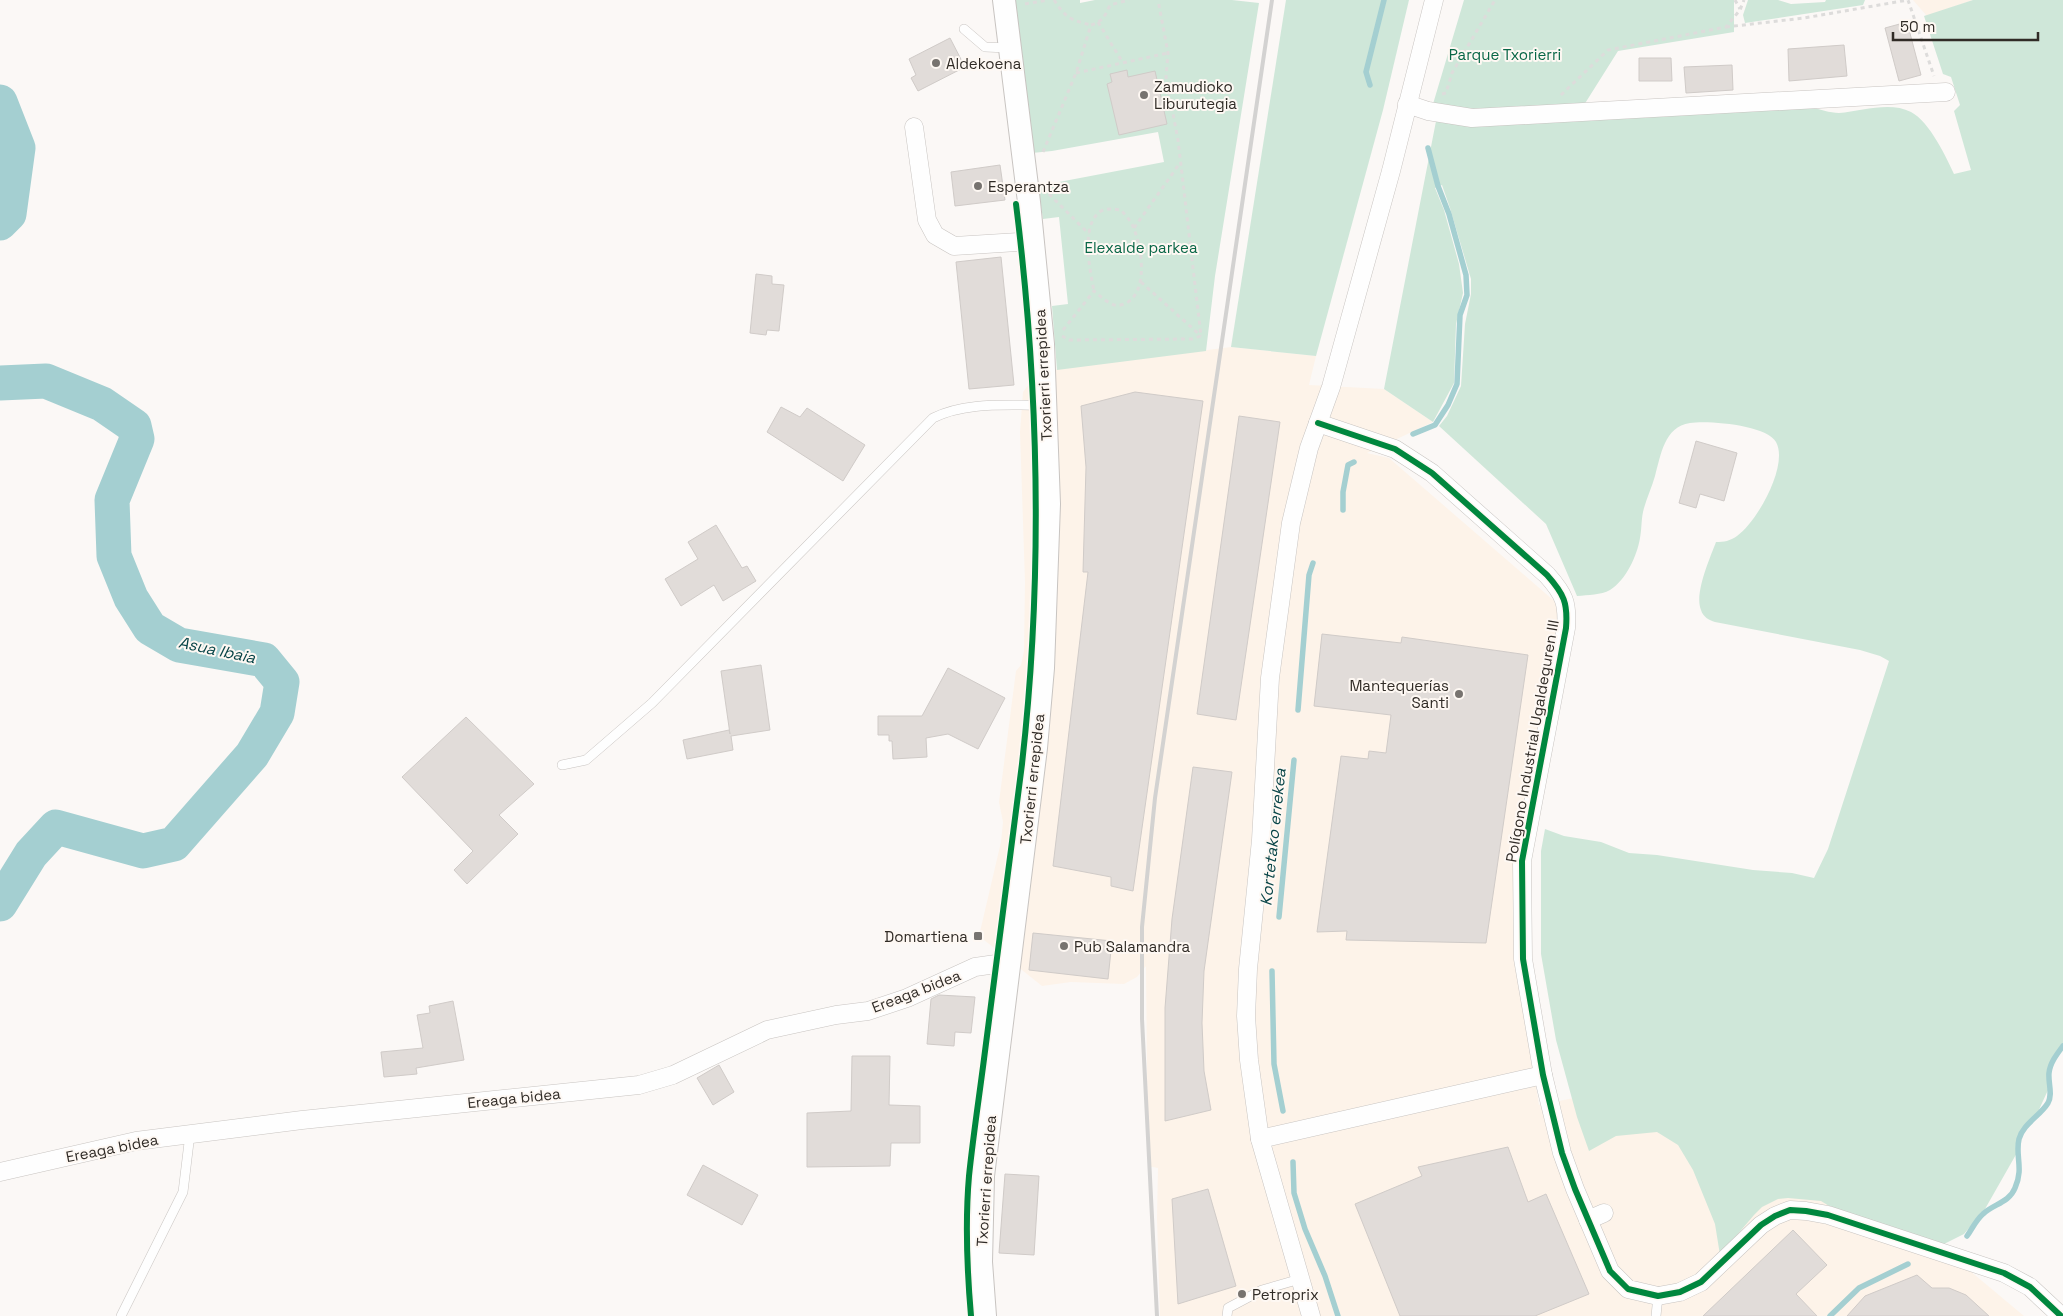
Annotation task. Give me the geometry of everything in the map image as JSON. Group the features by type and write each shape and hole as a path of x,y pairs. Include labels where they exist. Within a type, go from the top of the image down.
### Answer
{"street":[{"name":"Txorierri errepidea","path":"985,1316 981,1262 983,1176 1036,748 1043,668 1049,504 1043,344 1033,241 1008,48 1004,0"},
{"path":"1311,1316 1260,1139 1251,1079 1246,1016 1248,969 1261,840 1270,678 1290,523 1309,448 1331,387 1391,171 1434,0"},
{"path":"1407,104 1428,111 1472,118 1943,92"},
{"path":"914,127 927,220 935,235 954,246 1033,241"},
{"name":"Polígono Industrial Ugaldeguren III","path":"1318,423 1395,449 1432,473 1547,575 1561,590 1567,609 1566,628 1522,861 1523,959 1543,1075 1562,1153 1596,1217 1610,1271 1628,1289 1658,1296"},
{"name":"Ereaga bidea","path":"0,1172 136,1141 302,1120 639,1085 673,1075 767,1030 836,1015 868,1011 907,998 975,967 1010,962"},
{"path":"1260,1139 1543,1075"},
{"path":"1658,1296 1680,1292 1701,1282 1761,1225 1790,1210 1828,1215 2004,1273 2030,1287 2061,1316"}],"lane":[{"path":"964,29 984,47 1008,48"},
{"path":"562,765 586,760 652,703 933,418 949,410 986,406 1046,404"},
{"path":"120,1316 183,1192 190,1134"},
{"path":"1227,1316 1228,1308 1262,1290 1300,1279"},
{"path":"1656,1316 1658,1296"}],"path":[{"path":"1026,4 1048,0"},
{"path":"1054,0 1071,20 1091,24 1105,17 1110,4 1129,0"},
{"path":"1158,0 1168,53 1166,77 1180,163 1201,336"},
{"path":"1439,95 1446,93 1452,73 1494,0"},
{"path":"1735,0 1740,10"},
{"path":"1726,27 1740,10 1744,0"},
{"path":"1555,101 1608,50 1726,27 1804,18 1908,0 1943,92"},
{"path":"1098,22 1123,63"},
{"path":"1039,159 1047,146 1076,73 1091,24"},
{"path":"1076,73 1168,53"},
{"path":"1134,228 1180,163"},
{"path":"1046,191 1089,234"},
{"path":"1109,209 1121,210 1134,228 1141,263 1141,282 1136,295 1128,302 1119,306 1109,303 1094,291 1088,260 1089,234 1096,216 1102,210 1109,209"},
{"path":"1141,282 1201,336"},
{"path":"1094,291 1062,331 1062,336 1065,338 1069,340 1192,339 1201,336"}],"shaded area":[{"path":"1913,0 1973,0 1927,16"},
{"path":"1231,347 1316,356 1309,385 1384,389 1433,422 1367,453 1389,458 1560,606 1532,760 1518,971 1539,1105 1584,1096 1951,1255 2024,1316 1160,1316 1157,1218 1158,1168 1148,1166 1146,966 1137,977 1124,984 1071,982 1042,986 979,936 1001,842 1003,822 999,802 1016,671 1021,665 1024,651 1025,582 1020,432 1023,392 1032,380 1057,369"}],"green space":[{"name":"Elexalde parkea","path":"1014,0 1080,0 1080,3 1095,0 1232,0 1259,3 1215,276 1206,351 1057,370 1052,306 1068,304 1059,217 1043,219 1038,186 1164,162 1158,132 1032,153"},
{"path":"1286,0 1409,0 1383,110 1316,356 1231,347"},
{"name":"Parque Txorierri","path":"1464,0 1734,0 1734,32 1618,51 1584,105 1461,110 1433,104"},
{"path":"1748,0 1778,0 1791,4 1825,2 1826,0 1865,0 1863,5 1745,23 1743,15"},
{"path":"1973,0 2063,0 2063,1043 2047,1071 2048,1090 2037,1114 2017,1138 2018,1151 1985,1209 1964,1234 1930,1251 1834,1209 1821,1201 1788,1198 1778,1199 1762,1207 1720,1255 1715,1224 1693,1170 1678,1145 1657,1132 1616,1136 1589,1151 1577,1117 1556,1040 1541,954 1541,851 1545,829 1564,836 1601,842 1629,853 1657,855 1753,870 1792,873 1814,878 1828,849 1889,661 1860,650 1715,622 1703,615 1699,603 1701,586 1716,542 1734,538 1753,519 1769,492 1778,464 1779,452 1776,442 1770,436 1761,431 1736,425 1698,422 1681,426 1674,430 1662,451 1643,512 1639,545 1626,574 1616,586 1606,592 1577,596 1546,524 1439,426 1447,416 1461,386 1465,324 1471,294 1471,279 1442,185 1435,188 1444,210 1459,264 1463,293 1456,324 1454,383 1433,422 1384,389 1437,116 1810,107 1839,113 1894,107 1911,112 1925,124 1937,140 1954,174 1971,170 1954,111 1960,105 1951,77 1943,74 1924,16"}],"building":[{"path":"1907,22 1921,75 1899,81 1885,28"},
{"name":"Aldekoena","path":"950,38 965,67 918,91 911,78 916,75 909,59"},
{"path":"1844,45 1847,76 1789,81 1788,49"},
{"path":"1639,58 1671,58 1672,81 1639,81"},
{"path":"1732,65 1733,90 1686,93 1684,67"},
{"path":"1127,70 1128,77 1155,71 1167,124 1119,135 1107,84 1112,82 1110,74"},
{"name":"Esperantza","path":"1000,165 1005,200 955,206 951,172"},
{"path":"1001,257 1014,385 969,389 956,262"},
{"path":"756,274 772,276 772,284 784,285 779,331 767,330 766,335 750,333"},
{"path":"1135,392 1203,401 1133,891 1111,886 1111,877 1053,866 1088,572 1083,572 1086,467 1081,406"},
{"path":"781,407 800,417 807,408 865,445 843,481 767,432"},
{"path":"1239,416 1280,422 1236,720 1197,714"},
{"path":"1696,441 1737,453 1724,501 1700,494 1696,508 1679,503"},
{"path":"716,525 742,568 747,566 756,581 723,601 714,585 681,606 665,579 698,559 688,542"},
{"path":"1322,634 1401,643 1402,637 1528,655 1486,943 1346,940 1347,931 1317,932 1341,756 1368,759 1369,751 1386,753 1391,715 1314,706"},
{"path":"761,665 770,730 731,736 733,750 687,759 683,740 729,730 730,734 721,671"},
{"path":"948,668 1005,698 978,749 948,734 926,738 927,757 893,759 892,741 889,741 889,735 878,735 878,716 922,716"},
{"path":"466,717 534,784 499,815 518,834 467,884 454,870 473,851 402,777"},
{"path":"1193,767 1232,772 1204,971 1202,1023 1204,1071 1211,1110 1165,1121 1165,1008 1172,919"},
{"path":"1033,933 1112,941 1108,979 1029,970"},
{"path":"939,995 975,997 971,1033 955,1032 954,1046 927,1044 931,999"},
{"path":"453,1001 464,1060 416,1068 417,1074 384,1077 381,1052 423,1048 417,1015 430,1013 429,1006"},
{"path":"852,1056 890,1056 889,1105 920,1106 920,1143 891,1143 890,1166 807,1167 807,1113 851,1111"},
{"path":"719,1065 734,1092 713,1105 697,1078"},
{"path":"1508,1147 1528,1202 1546,1194 1589,1294 1535,1316 1400,1316 1355,1204 1422,1176 1418,1167"},
{"path":"703,1165 758,1195 742,1225 687,1195"},
{"path":"1005,1174 1039,1176 1034,1255 999,1253"},
{"path":"1208,1189 1236,1286 1178,1304 1172,1199"},
{"path":"1793,1230 1827,1265 1796,1294 1817,1316 1703,1316"},
{"path":"1917,1275 1932,1288 1949,1288 1966,1295 1989,1316 1847,1316 1865,1296"}],"waterway":[{"name":"Kortetako errekea","path":"1370,85 1366,72 1384,0"},
{"name":"Asua Ibaia","path":"0,102 18,148 9,214 0,223"},
{"name":"Kortetako errekea","path":"1413,434 1435,425 1448,405 1457,384 1460,315 1467,295 1466,275 1428,148"},
{"name":"Asua Ibaia","path":"0,383 46,381 102,404 134,426 137,439 112,500 114,556 131,598 150,628 179,645 264,660 282,682 277,713 252,755 174,844 143,851 56,827 31,854 0,904"},
{"name":"Kortetako errekea","path":"1343,510 1343,492 1348,465 1354,462"},
{"name":"Kortetako errekea","path":"1298,710 1309,575 1313,563"},
{"name":"Kortetako errekea","path":"1279,917 1294,760"},
{"name":"Kortetako errekea","path":"1272,971 1274,1064 1283,1111"},
{"path":"1967,1236 1981,1216 2009,1197 2015,1188 2019,1174 2019,1139 2028,1124 2048,1103 2050,1096 2050,1069 2063,1046"},
{"name":"Kortetako errekea","path":"1293,1162 1294,1193 1305,1229 1325,1276 1338,1316"},
{"path":"1830,1316 1859,1288 1908,1264"}],"railway":[{"path":"1157,1316 1142,1019 1142,927 1155,798 1272,0"}],"cycle path":[{"path":"971,1316 967,1246 969,1176 1022,764 1033,624 1036,484 1034,413 1030,343 1016,204"},
{"path":"1318,423 1395,449 1432,473 1547,575 1564,599 1566,628 1522,861 1523,959 1543,1075 1562,1153 1575,1189 1610,1271 1628,1289 1658,1296 1680,1292 1701,1282 1761,1225 1775,1216 1790,1210 1806,1211 1828,1215 2004,1273 2030,1287 2061,1316"}],"place":[{"name":"Aldekoena","path":"936,63"},
{"name":"Zamudioko Liburutegia","path":"1144,95"},
{"name":"Esperantza","path":"978,186"},
{"name":"Mantequerías Santi","path":"1459,694"},
{"name":"Domartiena","path":"978,936"},
{"name":"Pub Salamandra","path":"1064,946"},
{"name":"Petroprix","path":"1242,1294"}]}
